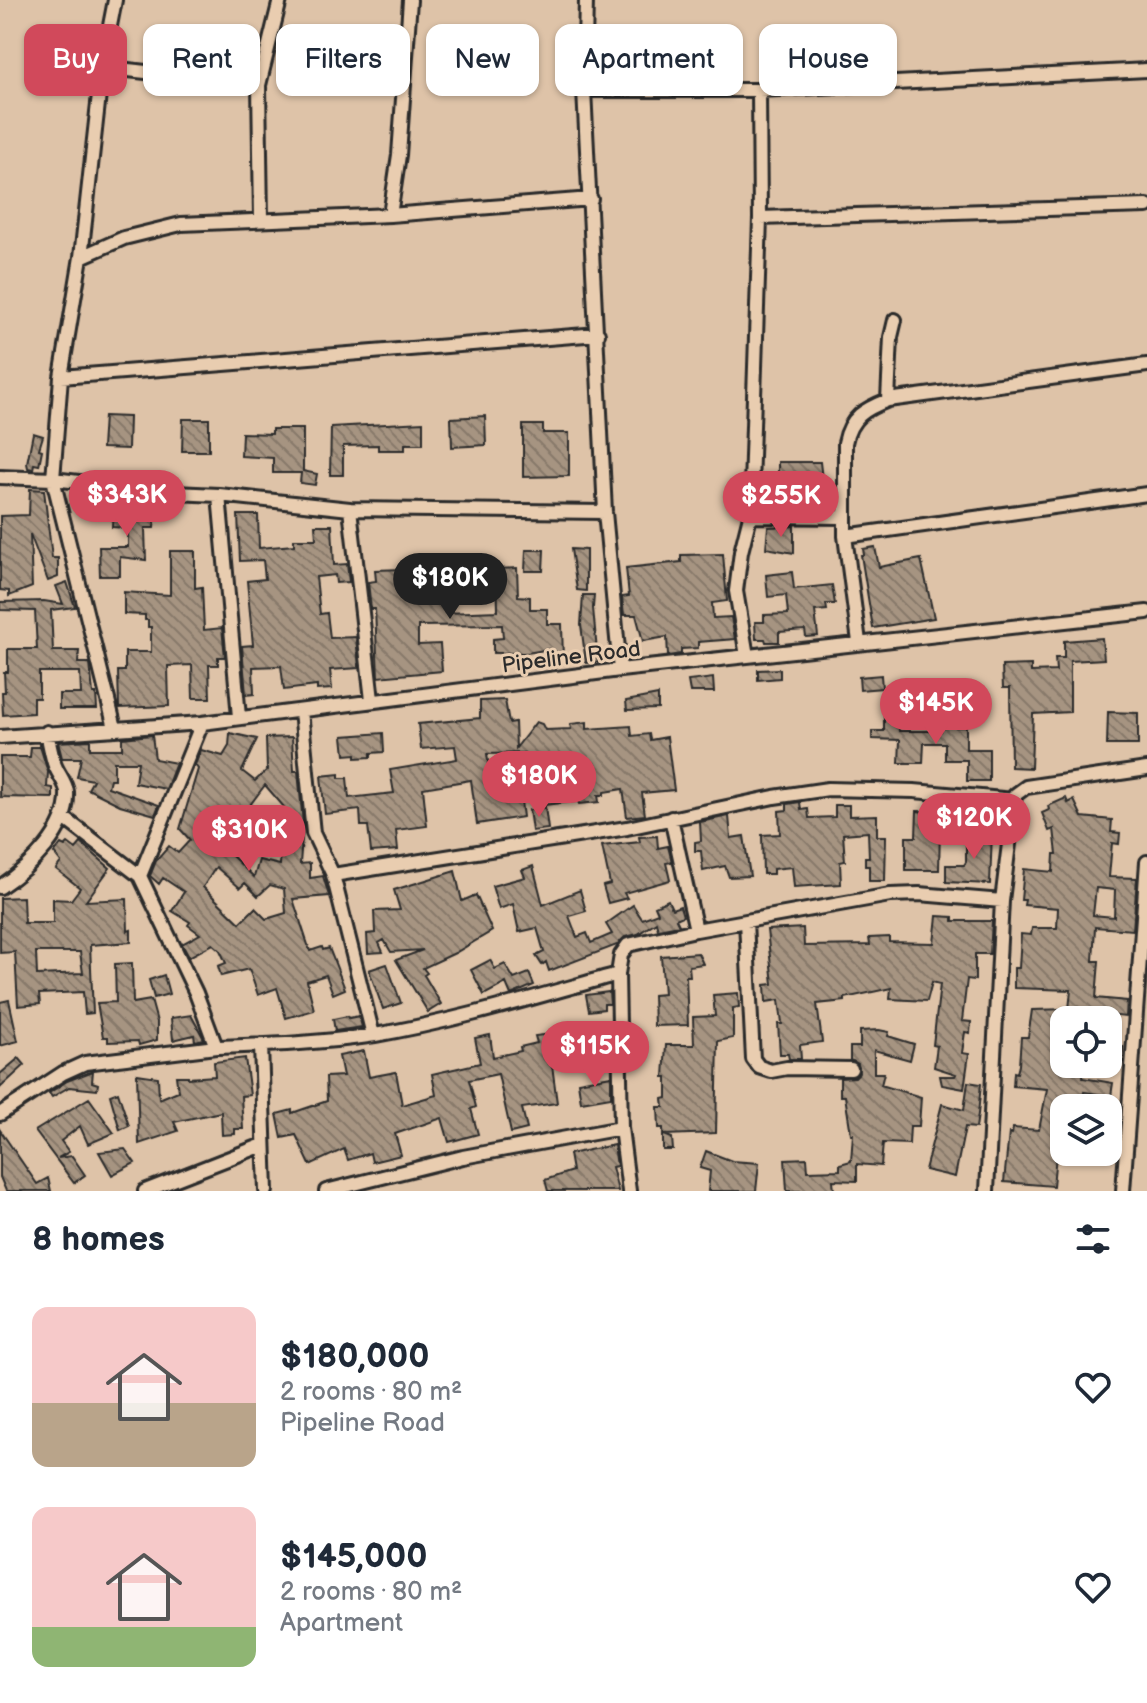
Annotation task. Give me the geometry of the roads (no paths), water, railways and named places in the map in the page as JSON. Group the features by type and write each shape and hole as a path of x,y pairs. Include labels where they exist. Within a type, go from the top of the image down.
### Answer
{"street":[{"path":"110,24 115,0"},
{"path":"260,81 280,0"},
{"path":"390,215 399,155 410,0"},
{"path":"585,24 586,0"},
{"path":"897,83 1147,70"},
{"path":"743,90 759,90"},
{"path":"99,96 81,257 61,377 53,479 115,728"},
{"path":"259,96 261,219"},
{"path":"584,96 605,512 620,670"},
{"path":"747,656 736,591 750,516 760,218 759,96"},
{"path":"81,257 124,238 181,224 390,215 591,199"},
{"path":"760,218 1147,206"},
{"path":"888,400 891,337 895,320"},
{"path":"61,377 598,334"},
{"path":"859,642 845,536 845,443 848,429 864,410 888,400 1147,365"},
{"path":"0,477 53,479 350,509 605,512"},
{"path":"845,536 1147,494"},
{"path":"219,495 239,717"},
{"path":"350,509 372,700"},
{"path":"750,516 844,517"},
{"name":"Pipeline Road","path":"0,737 202,723 620,670 1147,612"},
{"path":"301,711 313,833 333,875 373,1035"},
{"path":"140,876 202,723"},
{"path":"0,887 16,876 41,850 64,818 67,789 54,764 47,732"},
{"path":"987,1191 1002,901 1016,793 1026,787 1147,769"},
{"path":"333,875 557,840 828,789 914,791 1014,800"},
{"path":"64,818 140,876 196,993 216,1047"},
{"path":"671,818 696,930"},
{"path":"1123,1191 1147,862"},
{"path":"629,1191 621,1128 618,974 621,955 628,945 890,895 919,894 1002,901"},
{"path":"746,921 753,1059 759,1067 771,1071 787,1068 851,1069"},
{"path":"0,1114 63,1073 85,1063 216,1047 373,1035 467,1015 618,974"},
{"path":"261,1045 266,1191"},
{"path":"326,1191 463,1157 621,1128"},
{"path":"145,1191 263,1145"}]}
